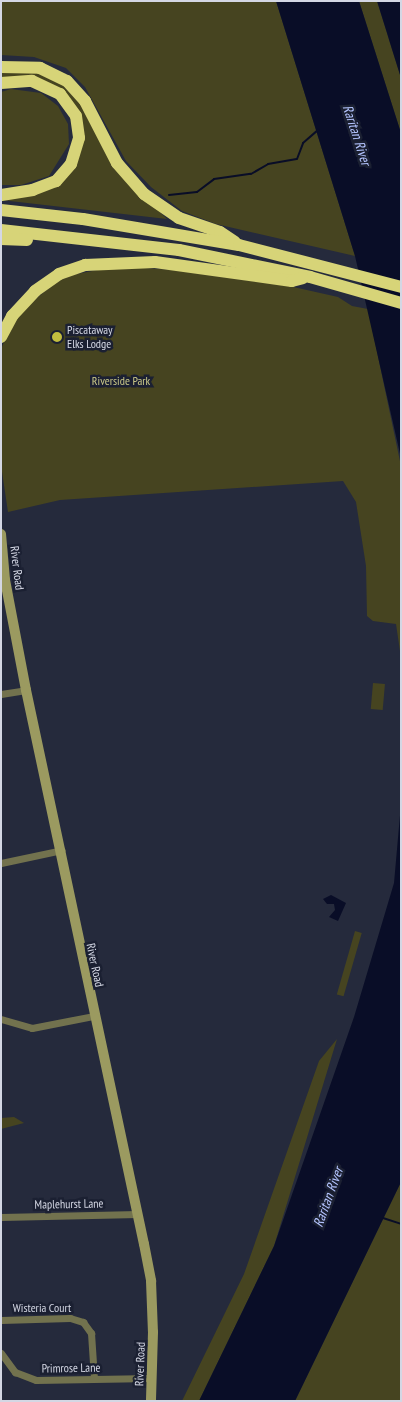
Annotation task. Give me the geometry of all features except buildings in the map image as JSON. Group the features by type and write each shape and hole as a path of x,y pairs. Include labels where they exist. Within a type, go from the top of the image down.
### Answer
{"highway":[{"path":"2,68 40,68 67,81 85,101 117,163 144,194 180,218 220,232 239,245"},
{"path":"1,83 32,82 60,94 76,116 79,138 71,164 56,180 33,190 1,195"},
{"path":"1,210 83,219 239,245 327,266 401,287"},
{"path":"1,230 45,233 179,250 334,282 401,302"},
{"path":"1,239 33,240 45,233"},
{"path":"1,337 12,316 35,290 59,274 85,265 118,261 154,262 292,282 310,277"}],"street":[{"name":"River Road","path":"1,534 5,580 26,690 62,850 93,1016 138,1214 151,1281 151,1401"},
{"path":"1,694 26,690"},
{"path":"1,863 62,850"},
{"path":"1,1019 32,1028 93,1016"},
{"name":"Maplehurst Lane","path":"1,1217 138,1214"},
{"name":"Wisteria Court","path":"1,1320 70,1318 82,1322 91,1333 94,1378"},
{"name":"Primrose Lane","path":"1,1353 15,1372 29,1379 152,1378"}],"green space":[{"path":"1,1 276,1 355,256 216,224 182,211 151,187 126,161 85,87 66,68 34,57 1,55"},
{"path":"359,1 377,1 401,78 401,133"},
{"path":"37,72 59,81 81,105 111,163 167,219 1,200 76,165 69,97 1,79 1,73"},
{"path":"11,89 41,93 58,106 68,124 69,144 49,176 21,185 1,185 1,92"},
{"name":"Riverside Park","path":"119,266 173,270 289,286 338,297 352,306 368,309 401,466 401,658 396,624 373,621 367,616 366,566 356,502 343,481 60,500 8,512 1,465 1,349 10,328 27,306 55,283 71,275"},
{"path":"373,683 385,684 383,710 371,709"},
{"path":"355,931 362,933 344,996 337,994"},
{"path":"337,1039 274,1246 199,1401 182,1401 244,1274 319,1061"},
{"path":"14,1117 24,1123 1,1129 1,1118"},
{"path":"401,1182 401,1401 295,1401"}],"water":[{"name":"Raritan River","path":"276,1 359,1 401,133 401,458 355,256"},
{"path":"377,1 401,1 401,78"},
{"name":"Raritan River","path":"401,804 401,1182 295,1401 199,1401 274,1246 354,1017 394,883"},
{"path":"331,895 346,903 338,921 329,917 335,910 334,904 327,904 323,899"}],"waterway":[{"path":"169,195 197,192 214,179 251,174 268,164 297,159 303,143 318,130"},
{"path":"383,1218 401,1224"}],"place":[{"name":"Piscataway Elks Lodge","path":"57,337"}]}
